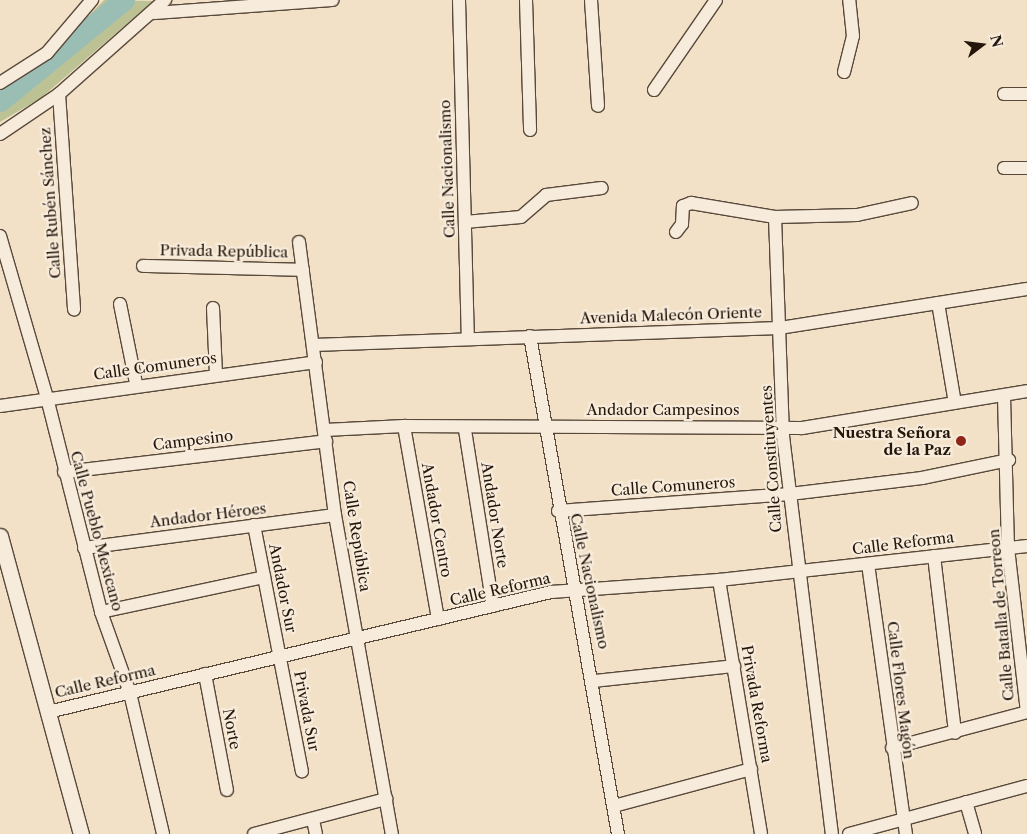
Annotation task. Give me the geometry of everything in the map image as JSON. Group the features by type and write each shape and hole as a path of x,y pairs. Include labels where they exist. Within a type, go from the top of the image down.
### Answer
{"street":[{"path":"0,83 47,53 92,0"},
{"path":"0,134 59,94 154,13 165,0"},
{"path":"154,13 333,0"},
{"name":"Calle Nacionalismo","path":"458,0 468,337"},
{"path":"526,0 530,130"},
{"path":"591,0 598,106"},
{"path":"654,90 716,0"},
{"path":"844,72 853,36 849,0"},
{"name":"Calle Rubén Sánchez","path":"59,94 74,309"},
{"path":"1004,94 1027,94"},
{"path":"1004,168 1027,168"},
{"path":"465,222 521,218 546,195 602,188"},
{"path":"676,232 682,224 684,206 691,203 775,217 857,215 912,203"},
{"name":"Calle Constituyentes","path":"775,217 782,427 790,494 796,572 832,834"},
{"name":"Calle Pueblo Mexicano","path":"0,236 47,398 64,472 101,612 130,693 163,834"},
{"name":"Calle República","path":"299,242 335,515 392,834"},
{"name":"Privada República","path":"144,266 303,270"},
{"name":"Avenida Malecón Oriente","path":"313,345 468,337 780,328 1027,289"},
{"path":"938,303 955,403"},
{"path":"120,304 136,384"},
{"path":"213,308 216,374"},
{"name":"Calle Nacionalismo","path":"530,336 548,426 558,511 594,681 618,834"},
{"name":"Calle Comuneros","path":"0,406 136,384 316,362"},
{"name":"Andador Campesinos","path":"326,436 404,426 465,430 548,426 782,427 1004,396 1027,391"},
{"name":"Calle Batalla de Torreon","path":"1004,396 1010,460 1008,548 1027,711"},
{"name":"Andador Centro","path":"404,426 438,619"},
{"name":"Andador Norte","path":"465,430 493,606"},
{"name":"Campesino","path":"64,472 326,436"},
{"name":"Calle Comuneros","path":"558,511 790,494 922,478 1010,460"},
{"name":"Andador Héroes","path":"84,548 335,515"},
{"name":"Andador Sur","path":"254,526 280,657"},
{"path":"0,536 81,834"},
{"name":"Calle Reforma","path":"48,712 280,657 358,636 551,592 575,592 719,580 1027,546"},
{"path":"934,556 955,732"},
{"name":"Calle Flores Magón","path":"868,564 902,820 906,834"},
{"path":"101,612 264,577"},
{"name":"Privada Reforma","path":"719,580 761,834"},
{"name":"Privada Sur","path":"280,657 302,771"},
{"path":"594,681 734,666"},
{"name":"Norte","path":"205,674 227,790"},
{"path":"892,748 1027,711"},
{"path":"614,806 751,769"},
{"path":"849,834 1027,786"},
{"path":"254,834 313,820 386,799"},
{"path":"966,802 975,834"},
{"path":"313,820 316,834"}],"green space":[{"path":"104,0 153,1 41,98 0,122 0,88 46,59"}],"waterway":[{"path":"0,101 124,0"}],"place":[{"name":"Nuestra Señora de la Paz","path":"961,441"}]}
